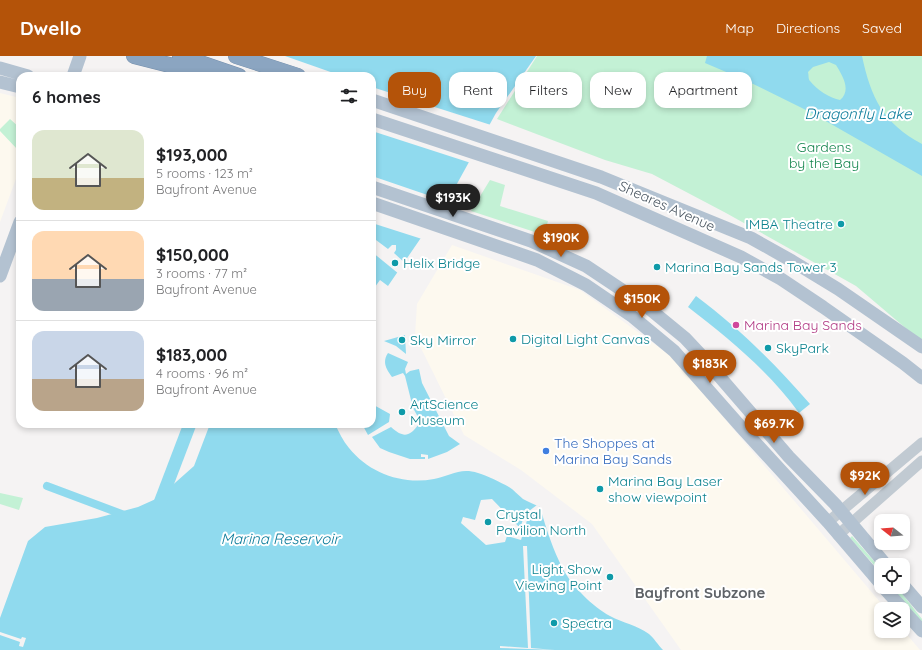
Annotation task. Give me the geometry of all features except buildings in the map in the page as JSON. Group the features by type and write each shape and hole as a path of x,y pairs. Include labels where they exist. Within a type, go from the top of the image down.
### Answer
{"highway":[{"path":"134,56 197,72"},
{"path":"180,56 227,72"},
{"path":"236,56 286,72"},
{"path":"262,56 299,72"}],"main road":[{"path":"74,72 80,56"},
{"path":"0,68 16,73"},
{"path":"0,82 16,86"},
{"name":"Sheares Avenue","path":"376,101 601,176 751,238 838,289 922,348"},
{"name":"Sheares Avenue","path":"376,120 596,193 741,257 781,279 873,342 922,378"},
{"path":"376,188 531,241 595,271 646,306 685,338 715,370 789,457 841,511 880,558"},
{"path":"376,204 537,260 586,285 633,317 674,351 828,522 874,576"},
{"path":"0,276 16,233"},
{"path":"910,593 922,607"},
{"path":"889,594 897,602"},
{"path":"910,617 922,631"}],"street":[{"path":"828,522 922,443"},
{"path":"838,535 922,461"}],"shaded area":[{"path":"0,93 16,97 16,179 0,222"},
{"path":"452,245 580,290 672,357 880,602 874,602 874,638 910,638 920,650 681,650 592,524 521,470 464,435 415,336 417,304"}],"green space":[{"name":"Gardens by the Bay","path":"537,56 922,56 922,342 856,286 726,213 652,174 605,160 497,119 504,108 507,108 507,103 515,91 515,108 582,108 582,72 527,72"},
{"path":"10,119 16,124 16,148 0,131 0,129"},
{"path":"490,180 505,185 500,206 548,221 544,235 471,211"},
{"path":"0,493 23,498 19,510 0,504"},
{"path":"852,536 874,561 874,565 850,538"},
{"path":"897,594 902,594 909,602 903,602"},
{"path":"910,604 922,619 922,625 910,610"}],"water":[{"path":"202,56 536,56 525,72 515,72 515,86 507,97 507,72 449,72 449,108 500,108 453,191 388,286 380,280 376,286 376,72 196,72"},
{"name":"Dragonfly Lake","path":"707,56 862,56 870,85 881,108 897,127 922,144 922,176 810,112 752,83 752,72 726,72 705,63","holes":["829,62 836,65 846,87 844,96 840,100 828,95 816,87 809,80 808,72 813,67"]},
{"path":"696,296 712,308 756,347 810,404 799,413 788,398 761,369 718,330 688,307"},
{"path":"405,335 406,354 396,346 384,341"},
{"path":"388,353 408,362 405,369 406,374 410,371 419,369 422,383 449,436 460,444 447,452 428,459 428,455 421,454 421,457 425,457 425,459 410,459 380,448 372,437 391,427 399,433 405,435 412,432 418,425 418,417 413,408 405,376 403,373 392,377 385,362"},
{"path":"376,406 390,414 389,422 368,435 364,428 376,428"},
{"name":"Marina Reservoir","path":"208,428 337,428 349,448 357,457 376,470 387,475 410,480 422,480 440,478 460,471 472,471 486,476 511,488 523,499 540,507 559,562 567,576 584,596 603,612 640,628 649,634 663,650 0,650 0,618 28,541 45,527 97,518 138,507 158,498 194,466"}],"pier":[{"path":"200,56 285,56 331,72 194,72"},
{"path":"376,88 388,92 388,108 438,108 491,125 471,163 376,132"},
{"path":"376,177 448,202 422,239 376,224"},
{"path":"376,240 388,249 392,245 396,245 396,250 394,253 406,264 399,274 376,255"},
{"name":"Crystal Pavilion North","path":"492,499 520,528 525,514 537,505 540,507 540,509 528,517 521,540 507,536 505,542 486,545 461,523 463,517 475,520 481,500"},
{"path":"523,546 527,546 531,648 555,650 500,648 500,646 528,648"},
{"path":"0,632 21,639 22,637 26,638 23,647 19,646 20,642 0,635"}],"waterway":[{"name":"Marina Reservoir","path":"158,508 188,428"},
{"path":"47,486 127,516"}],"place":[{"name":"IMBA Theatre","path":"841,224"},
{"name":"Helix Bridge","path":"395,263"},
{"name":"Marina Bay Sands Tower 3","path":"657,267"},
{"name":"Marina Bay Sands","path":"736,325"},
{"name":"Digital Light Canvas","path":"513,339"},
{"name":"Sky Mirror","path":"402,340"},
{"name":"SkyPark","path":"768,348"},
{"name":"ArtScience Museum","path":"402,412"},
{"name":"The Shoppes at Marina Bay Sands","path":"546,451"},
{"name":"Marina Bay Laser show viewpoint","path":"600,489"},
{"name":"Crystal Pavilion North","path":"488,522"},
{"name":"Light Show Viewing Point","path":"610,577"},
{"name":"Spectra","path":"554,623"}],"district":[{"name":"Bayfront Subzone","path":"700,592"}]}
